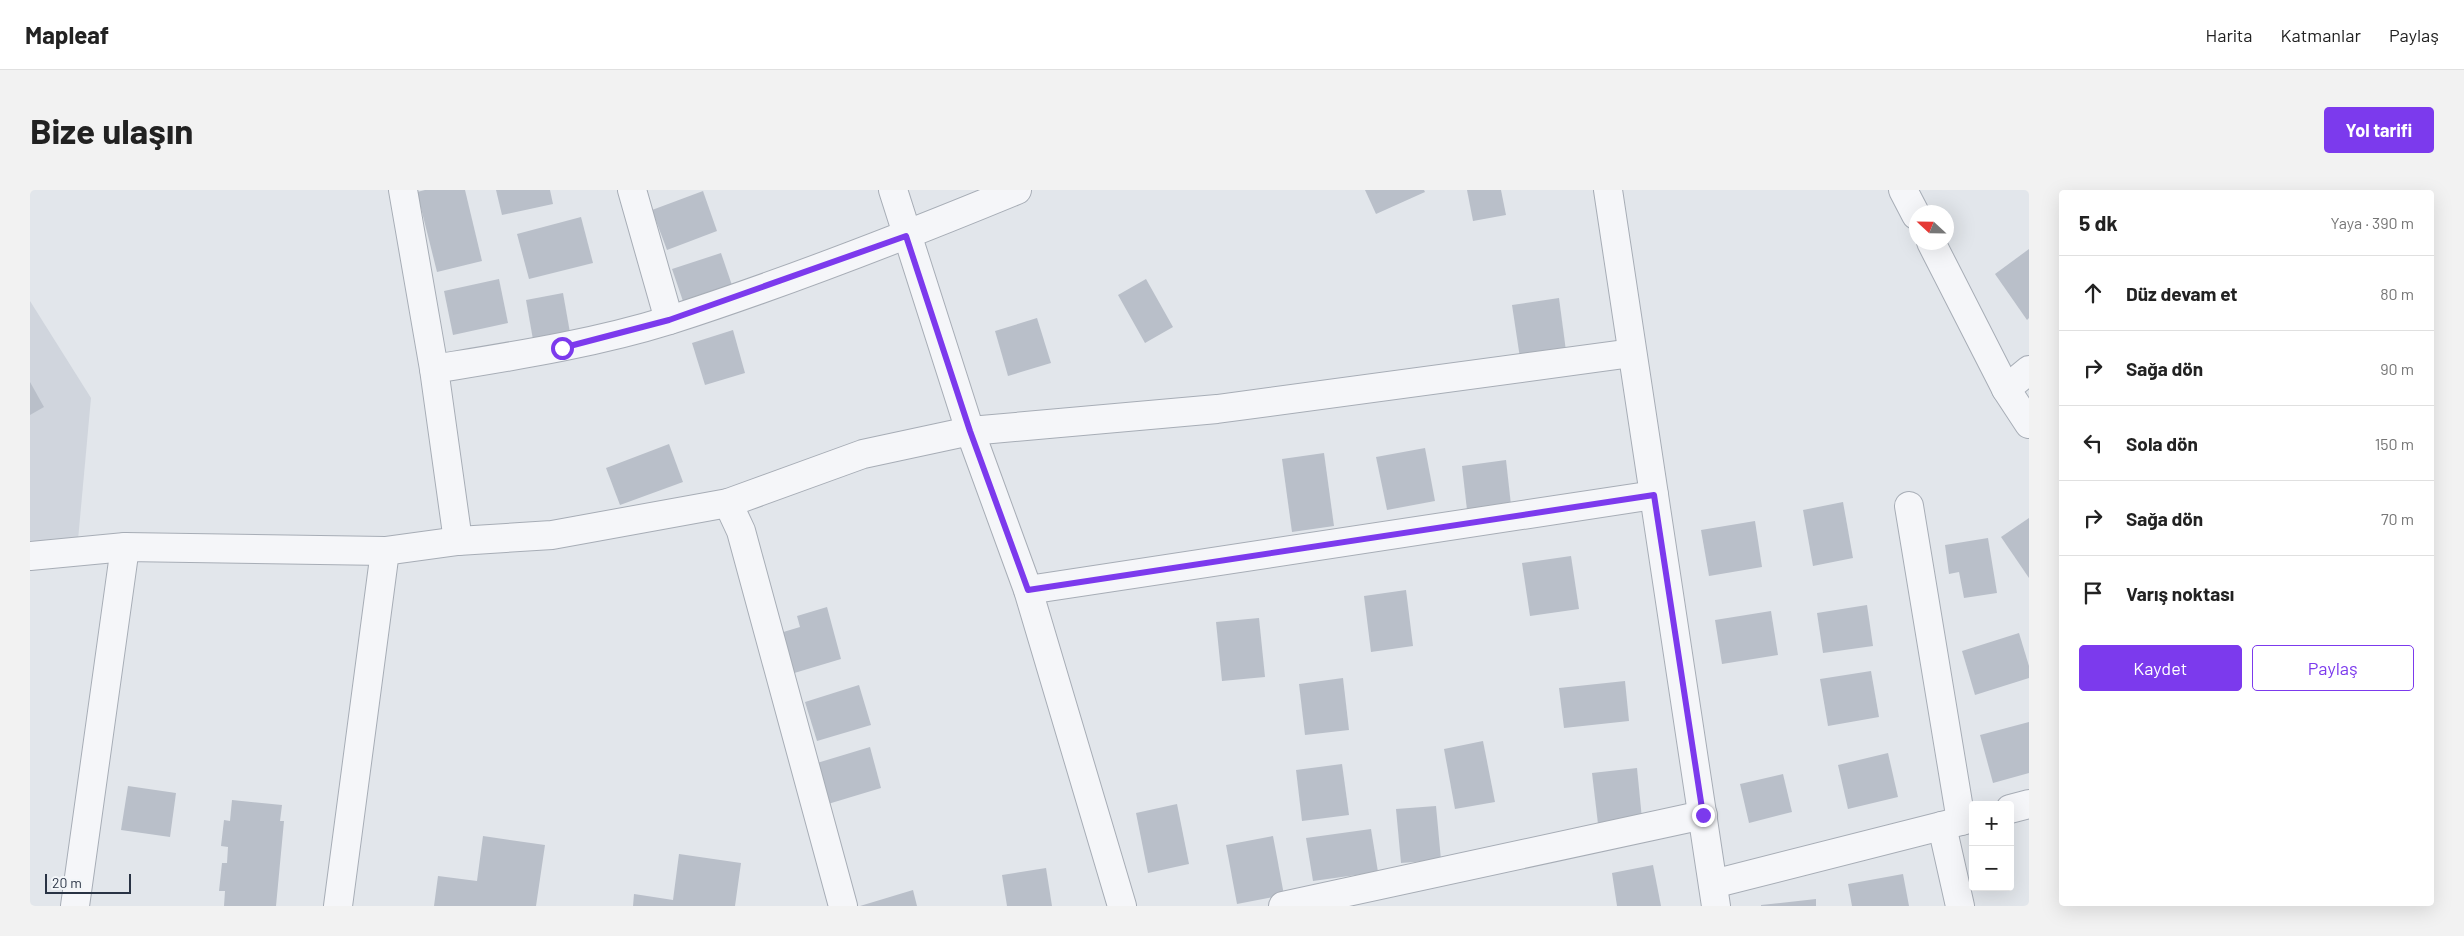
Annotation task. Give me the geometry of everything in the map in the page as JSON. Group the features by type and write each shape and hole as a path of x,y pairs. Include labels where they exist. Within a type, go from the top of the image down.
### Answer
{"street":[{"path":"403,190 434,369 458,542"},
{"path":"632,190 669,320"},
{"path":"893,190 906,236 970,431 1028,590 1122,906"},
{"path":"434,369 562,348 669,320 906,236 1017,190"},
{"path":"1608,190 1715,895 1959,822"},
{"path":"1903,190 1911,205"},
{"path":"1934,250 2006,389 2029,424"},
{"path":"30,556 125,547 385,551 458,542 552,535 728,502 863,454 970,431 1217,408 1632,353"},
{"path":"2006,389 2029,370"},
{"path":"1028,590 1654,495"},
{"path":"728,502 741,532 843,906"},
{"path":"1909,506 1959,822 1960,906"},
{"path":"74,906 125,547"},
{"path":"338,906 385,551"},
{"path":"2014,808 2029,804"},
{"path":"1283,906 1703,815"}],"shaded area":[{"path":"30,301 91,398 78,540 30,547"}],"building":[{"path":"425,190 465,190 482,261 437,272 417,192"},
{"path":"496,190 550,190 553,204 502,215"},
{"path":"1365,190 1424,190 1425,192 1376,214"},
{"path":"1467,190 1501,190 1506,215 1473,221"},
{"path":"703,191 717,231 667,250 652,210"},
{"path":"581,217 593,263 529,279 517,234"},
{"path":"2029,249 2029,318 2027,320 1995,274"},
{"path":"721,253 735,294 686,310 672,269"},
{"path":"499,279 508,323 453,335 444,291"},
{"path":"1146,279 1173,327 1145,343 1118,295"},
{"path":"563,293 572,344 535,351 526,300"},
{"path":"1559,298 1566,351 1520,358 1512,305"},
{"path":"1037,318 1051,363 1008,376 995,331"},
{"path":"733,330 745,373 705,385 692,343"},
{"path":"30,382 44,407 30,415"},
{"path":"669,444 683,482 620,505 606,468"},
{"path":"1425,448 1435,501 1387,510 1376,457"},
{"path":"1324,453 1334,526 1292,532 1282,459"},
{"path":"1506,460 1511,505 1467,510 1462,466"},
{"path":"1843,502 1853,558 1813,566 1803,510"},
{"path":"2029,518 2029,578 2001,537"},
{"path":"1755,521 1762,567 1709,576 1701,530"},
{"path":"1988,538 1997,593 1964,598 1959,572 1949,574 1945,545"},
{"path":"1571,556 1579,609 1530,616 1522,563"},
{"path":"1406,590 1413,646 1371,652 1364,596"},
{"path":"1867,605 1873,646 1823,653 1817,613"},
{"path":"827,607 841,659 791,674 780,633 800,627 797,616"},
{"path":"1771,611 1778,655 1722,664 1715,620"},
{"path":"1259,618 1265,677 1222,681 1216,622"},
{"path":"2019,633 2029,666 2029,678 1975,695 1962,651"},
{"path":"1871,671 1879,717 1828,726 1820,679"},
{"path":"1343,678 1349,730 1305,735 1299,684"},
{"path":"1625,681 1629,721 1564,728 1559,688"},
{"path":"859,685 871,725 817,741 805,702"},
{"path":"2029,722 2029,773 1993,783 1980,735"},
{"path":"1483,741 1495,802 1455,809 1444,749"},
{"path":"870,747 881,788 828,804 817,763"},
{"path":"1888,753 1898,797 1848,809 1838,765"},
{"path":"1342,764 1349,815 1302,821 1296,770"},
{"path":"1637,768 1642,819 1598,824 1592,773"},
{"path":"1783,774 1792,812 1749,823 1740,784"},
{"path":"128,786 176,793 170,837 121,830"},
{"path":"232,800 282,805 280,821 284,821 276,906 224,906 225,891 219,891 222,863 227,863 228,847 221,846 224,820 230,821"},
{"path":"1177,804 1189,864 1148,873 1136,813"},
{"path":"1436,806 1441,860 1401,863 1396,809"},
{"path":"1371,829 1378,872 1313,881 1306,838"},
{"path":"483,836 545,845 536,906 434,906 438,876 477,881"},
{"path":"1273,836 1284,895 1237,904 1226,845"},
{"path":"679,854 741,863 735,906 633,906 634,894 673,900"},
{"path":"1653,865 1661,906 1617,906 1612,873"},
{"path":"1046,868 1052,906 1007,906 1002,875"},
{"path":"1903,874 1909,906 1852,906 1848,884"},
{"path":"913,890 917,906 860,906"},
{"path":"1816,899 1816,906 1761,906 1761,905"}],"route":[{"path":"562,348 669,320 906,236 970,431 1028,590 1654,495 1703,815"}]}
